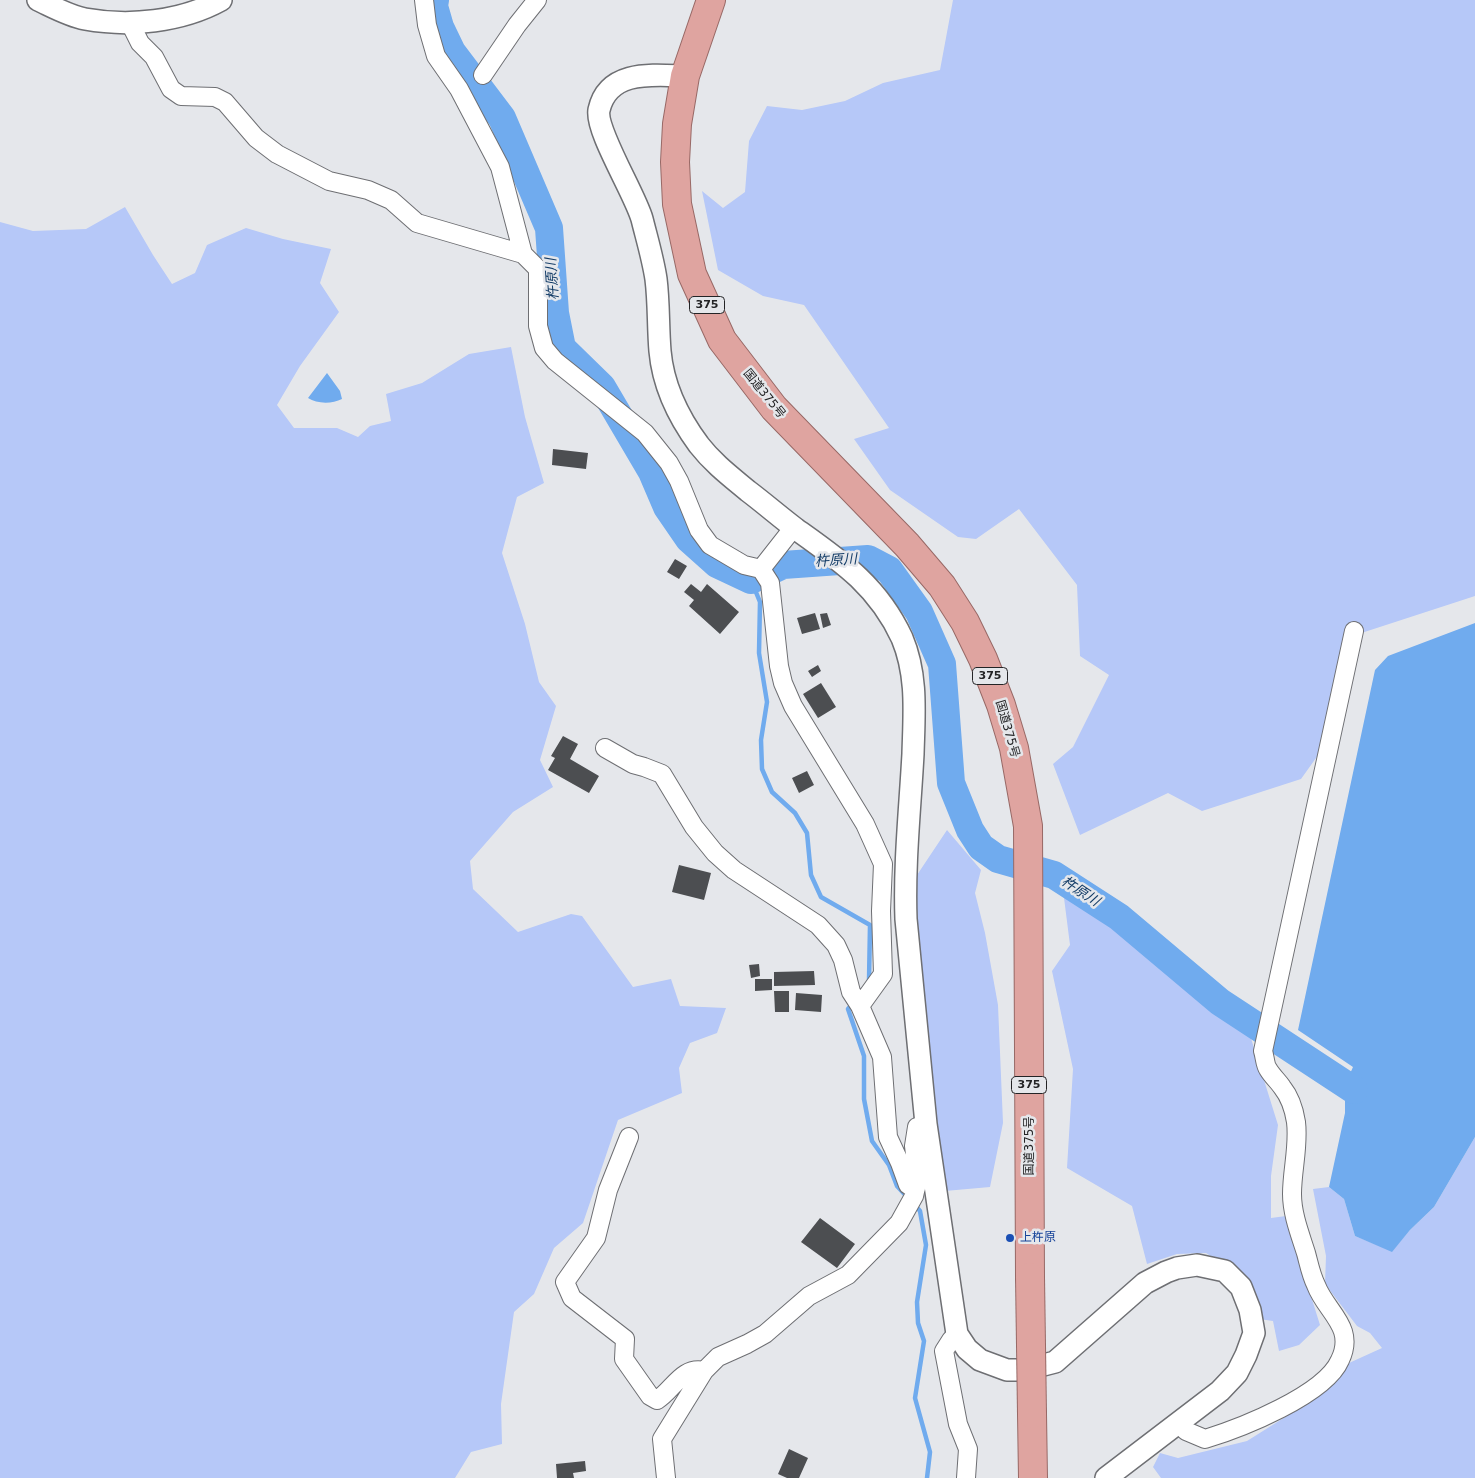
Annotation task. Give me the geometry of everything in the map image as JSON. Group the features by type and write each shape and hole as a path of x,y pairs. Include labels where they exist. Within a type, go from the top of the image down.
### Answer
{"highway":[{"name":"国道375号","path":"711,0 686,76 677,124 675,162 677,204 692,274 722,340 774,408 907,545 942,586 965,622 983,659 1004,714 1014,748 1028,826 1033,1478"}],"street":[{"path":"38,0 84,19 130,23 163,20 192,12 221,0"},
{"path":"424,0 427,25 436,56 459,89 500,167 524,254"},
{"path":"483,75 517,25 537,0"},
{"path":"130,23 140,43 154,57 171,89 181,96 216,97 225,102 256,138 277,154 329,181 368,190 391,200 417,223 524,254 538,268 538,326 544,348 555,361 644,433 669,463 679,481 699,530 710,545 744,565 761,569 770,583 783,683 793,706 866,824 883,864 881,911 883,974 855,999"},
{"path":"686,76 644,74 620,81 606,95 598,112 601,131 640,212 647,237 656,280 660,354 667,386 682,419 699,445 718,466 794,527 841,560 866,583 889,614 902,639 910,662 915,695 905,884 906,919 926,1124 957,1334 967,1349 980,1360 1007,1370 1024,1370 1055,1362 1145,1283 1177,1268 1197,1265 1225,1271 1241,1287 1250,1310 1254,1333 1237,1374 1220,1391 1106,1478"},
{"path":"761,569 794,527"},
{"path":"1178,1422 1186,1431 1205,1439 1237,1429 1301,1397 1325,1379 1340,1362 1345,1347 1342,1326 1316,1287 1293,1211 1292,1193 1296,1123 1292,1104 1283,1088 1267,1068 1263,1051 1354,631"},
{"path":"605,748 633,764 662,774 694,827 715,853 734,870 818,925 836,945 843,960 855,999 882,1057 888,1137 912,1197"},
{"path":"666,1478 662,1439 704,1371 718,1357 765,1334 809,1296 848,1276 899,1223 912,1197 918,1178 914,1146 917,1128 926,1124"},
{"path":"629,1137 608,1190 596,1238 565,1282 572,1298 625,1339 624,1359 650,1396 657,1400 680,1377 696,1369 704,1371"},
{"path":"957,1334 944,1352 958,1424 968,1449 966,1478"}],"shaded area":[{"path":"953,0 1475,0 1475,596 1343,639 1321,751 1301,779 1202,811 1168,793 1080,835 1053,764 1073,747 1109,675 1080,656 1077,585 1019,509 976,539 958,537 890,490 854,439 889,428 804,305 763,296 718,270 702,191 723,208 745,192 749,141 767,106 802,110 845,101 883,83 940,70"},
{"path":"125,207 172,284 195,273 207,245 246,228 283,239 331,249 320,283 339,312 300,366 277,405 294,428 337,428 358,437 370,426 391,421 386,394 422,383 469,354 511,347 525,417 544,483 517,497 502,553 525,624 539,682 556,706 540,760 553,787 513,812 470,861 473,889 518,932 571,914 582,916 633,987 671,979 680,1006 726,1008 717,1033 690,1043 679,1068 682,1093 618,1120 583,1223 554,1248 534,1294 514,1312 501,1404 502,1444 471,1452 455,1478 0,1478 0,222 33,231 86,229"},
{"path":"327,373 340,391 342,399 325,403 308,398"},
{"path":"1475,623 1475,1137 1434,1207 1410,1230 1392,1252 1355,1236 1344,1199 1329,1187 1345,1113 1345,1085 1353,1067 1298,1030 1375,670 1388,656"},
{"path":"947,830 981,870 975,893 985,933 998,1005 1003,1123 990,1187 945,1191 916,936 915,878"},
{"path":"1063,890 1118,929 1249,1032 1278,1125 1271,1176 1271,1218 1286,1216 1320,1325 1299,1345 1279,1351 1273,1321 1259,1319 1239,1274 1206,1253 1177,1254 1147,1264 1132,1206 1067,1168 1073,1069 1052,971 1070,945"},
{"path":"1475,1137 1475,1478 1161,1478 1153,1467 1160,1453 1178,1458 1247,1441 1298,1409 1349,1363 1382,1348 1370,1333 1357,1326 1325,1284 1326,1256 1313,1189 1329,1187 1344,1199 1355,1236 1392,1251 1434,1207"}],"building":[{"path":"553,449 588,453 586,469 552,465"},
{"path":"675,559 687,566 679,579 667,572"},
{"path":"691,584 701,592 707,584 739,612 720,634 689,606 694,600 684,592"},
{"path":"815,613 820,629 802,634 797,618"},
{"path":"827,613 831,625 823,628 820,614"},
{"path":"818,665 821,671 812,677 808,671"},
{"path":"821,683 836,707 818,718 803,694"},
{"path":"563,736 578,744 570,759 599,776 589,793 548,770 555,758 551,756"},
{"path":"807,771 814,785 799,793 792,778"},
{"path":"679,865 711,873 704,900 672,892"},
{"path":"759,964 760,976 751,978 749,965"},
{"path":"814,971 815,985 774,986 774,972"},
{"path":"755,979 772,979 772,990 755,991"},
{"path":"774,991 789,991 789,1012 775,1012"},
{"path":"796,993 822,995 821,1012 795,1010"},
{"path":"820,1218 855,1244 837,1268 801,1242"},
{"path":"789,1449 808,1458 799,1478 787,1478 778,1474"},
{"path":"585,1461 586,1471 573,1473 574,1478 557,1478 556,1464"}],"waterway":[{"name":"杵原川","path":"435,0 434,6 440,27 452,52 502,118 549,228 555,313 562,348 602,387 652,472 667,507 689,539 717,564 751,580 783,565 868,559 889,570 919,612 942,664 951,783 970,830 981,847 998,859 1054,875 1119,917 1220,1002 1354,1090"},
{"path":"751,580 760,602 759,653 767,702 761,740 762,769 772,792 795,813 807,833 811,875 821,897 870,925 868,983"},
{"path":"853,1003 848,1009 864,1056 864,1099 872,1141 889,1165 897,1186 909,1199"},
{"path":"914,1204 920,1211 926,1245 917,1302 918,1323 924,1341 915,1398 930,1452 927,1478"}],"place":[{"name":"上杵原","path":"1010,1238"}]}
